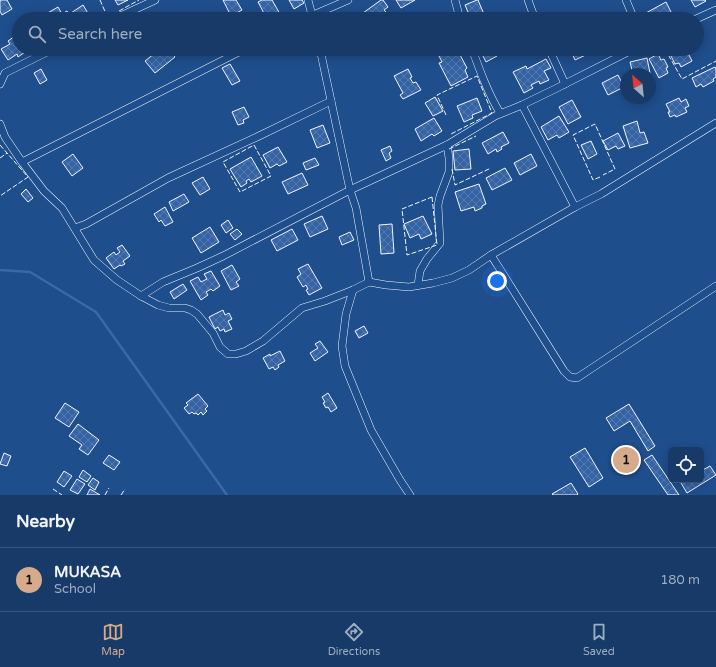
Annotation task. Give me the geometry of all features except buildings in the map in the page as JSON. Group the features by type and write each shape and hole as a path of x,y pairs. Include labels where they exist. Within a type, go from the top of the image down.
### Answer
{"street":[{"path":"129,12 155,0"},
{"path":"308,0 311,12"},
{"path":"323,12 348,0"},
{"path":"454,0 458,12"},
{"path":"528,0 532,12"},
{"path":"626,0 631,12"},
{"path":"704,15 716,10"},
{"path":"0,84 6,73 39,56"},
{"path":"22,162 230,56"},
{"path":"321,56 350,190 356,208 369,282"},
{"path":"475,56 489,92 500,113"},
{"path":"552,56 565,84"},
{"path":"141,296 163,282 223,256 350,190 447,145 500,113 522,105 620,56"},
{"path":"75,228 86,224 168,178 331,101"},
{"path":"522,105 575,207"},
{"path":"0,124 5,137 22,162 44,191 62,208 94,260 117,280 158,305 191,310 197,314 213,332 220,347 228,354 236,354 246,351 264,341 302,308 353,290 369,282 409,287 452,278 469,270 491,255 575,207 601,194 716,123"},
{"path":"418,285 420,271 427,259 440,243 438,205 449,172 447,145"},
{"path":"491,255 564,371 570,377 577,378 716,286"},
{"path":"353,290 346,314 342,346 345,366 371,430 410,495"}],"waterway":[{"path":"0,270 30,272 96,312 227,495"}],"fence":[{"path":"100,0 105,12"},
{"path":"119,11 139,0"},
{"path":"669,56 682,79 716,61"},
{"path":"446,115 437,95 477,76 492,113 451,134"},
{"path":"600,177 593,180 573,135 595,124 615,169 603,175"},
{"path":"449,149 476,136"},
{"path":"0,145 28,177 0,196"},
{"path":"254,145 271,176 240,192 223,162 254,145"},
{"path":"0,158 7,153"},
{"path":"452,169 455,185 491,168"},
{"path":"432,197 437,245 407,255 402,209 432,197"},
{"path":"105,495 109,488"},
{"path":"53,489 62,495"},
{"path":"121,495 125,489"}],"place":[{"name":"MUKASA","path":"626,460"}]}
